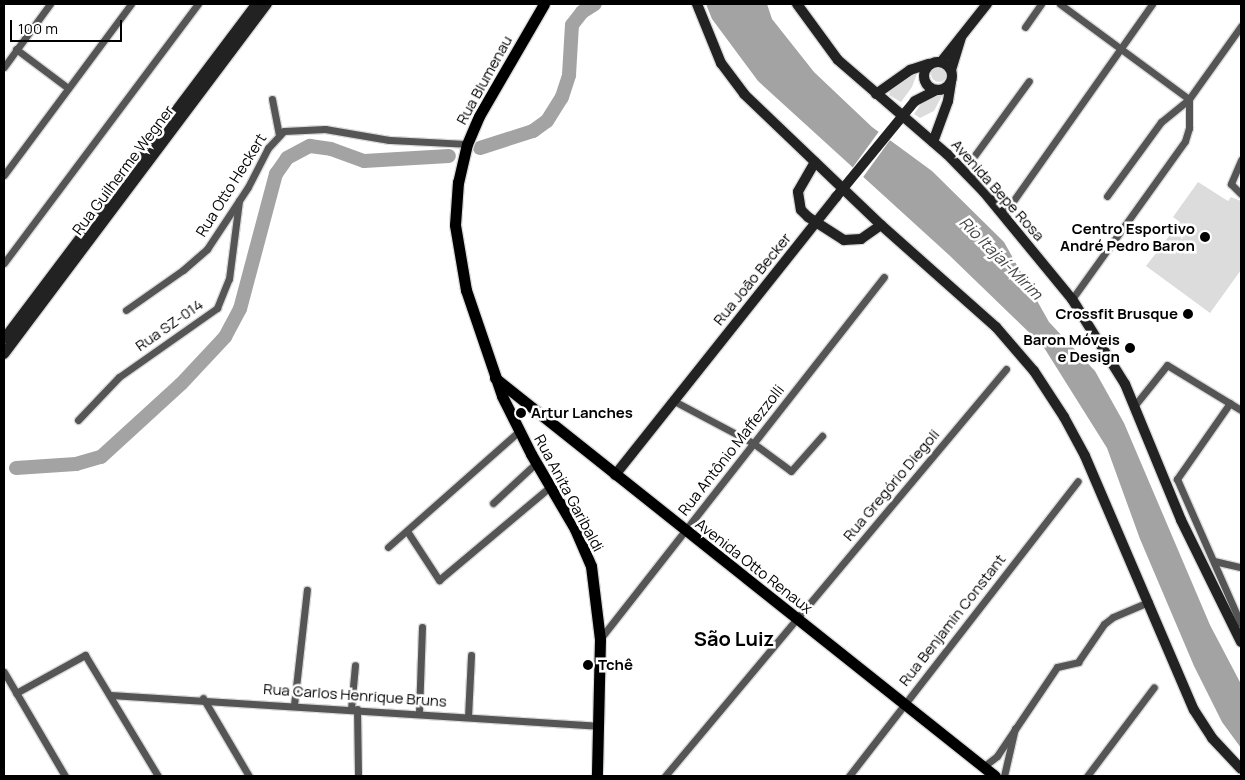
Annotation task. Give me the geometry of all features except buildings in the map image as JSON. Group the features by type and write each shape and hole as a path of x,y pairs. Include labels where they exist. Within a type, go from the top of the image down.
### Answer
{"main road":[{"name":"Rua Guilherme Wegner","path":"167,130 256,4"},
{"name":"Rua Guilherme Wegner","path":"4,354 34,306 167,130 267,4"},
{"name":"Rua Blumenau","path":"495,378 466,290 457,247 456,205 467,144 479,116 544,4"},
{"path":"697,4 721,63 744,94 881,225 996,327 1034,371 1064,417 1085,456 1194,710 1212,738 1241,769"},
{"name":"Avenida Bepe Rosa","path":"797,4 838,60 964,170 1004,214 1072,299 1115,366 1135,405 1181,520 1241,642"},
{"path":"876,94 910,70 941,62 987,4"},
{"path":"933,142 948,101 951,70 961,38"},
{"path":"941,62 951,70"},
{"path":"929,64 924,72 924,81 936,90 951,82"},
{"name":"Rua João Becker","path":"615,475 914,102 924,81"},
{"name":"Rua João Becker","path":"914,102 936,90"},
{"path":"815,162 802,182 798,199 801,210 816,224 844,240 861,239 881,225"},
{"name":"Rua Guilherme Wegner","path":"4,339 34,306"},
{"name":"Avenida Otto Renaux","path":"495,378 995,776"},
{"name":"Rua Anita Garibaldi","path":"495,378 519,431 581,542 591,566 600,639 597,776"},
{"path":"511,414 513,404 522,400"}],"street":[{"path":"4,66 50,4"},
{"path":"4,175 131,4"},
{"path":"4,263 198,4"},
{"path":"1024,27 1041,4"},
{"path":"1060,4 1189,99"},
{"path":"1004,214 1152,4"},
{"path":"1107,196 1161,122 1189,99 1241,26"},
{"path":"16,49 68,88"},
{"path":"964,170 1029,80"},
{"path":"272,98 279,134"},
{"path":"1072,299 1185,141 1189,128 1189,99"},
{"name":"Rua Otto Heckert","path":"126,310 200,256 239,199 279,134 292,129 312,128 397,141 467,144"},
{"path":"1241,160 1231,184 1241,194"},
{"name":"Rua SZ-014","path":"78,420 119,377 217,308 229,279 239,199"},
{"name":"Rua Antônio Maffezzolli","path":"600,639 884,277"},
{"path":"1135,405 1167,365 1241,410"},
{"name":"Rua Gregório Diegoli","path":"665,776 1006,369"},
{"path":"674,401 753,444 791,471 822,436"},
{"path":"1230,403 1176,479 1241,624"},
{"path":"388,546 519,431"},
{"path":"493,503 536,463"},
{"name":"Rua Benjamin Constant","path":"849,776 1078,481"},
{"path":"407,531 438,580 550,487"},
{"path":"1214,561 1241,567"},
{"path":"294,705 307,590"},
{"path":"984,767 997,756 1015,727 1058,667 1078,662 1104,624 1113,617 1148,602"},
{"path":"419,713 422,628"},
{"path":"468,717 471,654"},
{"path":"16,693 85,655 158,776"},
{"path":"355,665 354,709 358,775"},
{"path":"4,672 64,776"},
{"path":"1087,776 1154,687"},
{"name":"Rua Carlos Henrique Bruns","path":"110,695 203,698 598,726"},
{"path":"203,698 249,776"},
{"path":"1004,776 1015,727"}],"shaded area":[{"path":"936,66 942,66 947,71 945,80 936,82 931,77 931,71"},
{"path":"919,68 912,87 901,102 889,95 890,88"},
{"path":"944,92 934,111 920,118 914,114 921,104"},
{"name":"Centro Esportivo André Pedro Baron","path":"1198,182 1228,201 1231,197 1241,201 1241,270 1210,313 1146,266 1180,222 1173,217"}],"water":[{"name":"Rio Itajaí-Mirim","path":"706,4 767,4 772,19 814,72 872,127 932,171 1004,242 1049,322 1095,371 1124,423 1210,625 1241,684 1241,748 1222,722 1194,666 1140,539 1107,448 1043,346 949,255 758,81 712,19"}],"pier":[{"path":"880,130 891,138 861,179 850,171"}],"waterway":[{"path":"480,148 533,131 547,121 562,97 569,75 572,25 582,12 595,4"},
{"path":"16,468 76,464 101,457 181,384 225,337 240,309 276,174 287,158 310,146 331,149 364,161 449,156"}],"place":[{"name":"Centro Esportivo André Pedro Baron","path":"1205,237"},
{"name":"Crossfit Brusque","path":"1188,314"},
{"name":"Baron Móveis e Design","path":"1130,348"},
{"name":"Artur Lanches","path":"521,413"},
{"name":"Tchê","path":"588,665"}],"district":[{"name":"São Luiz","path":"734,638"}]}
